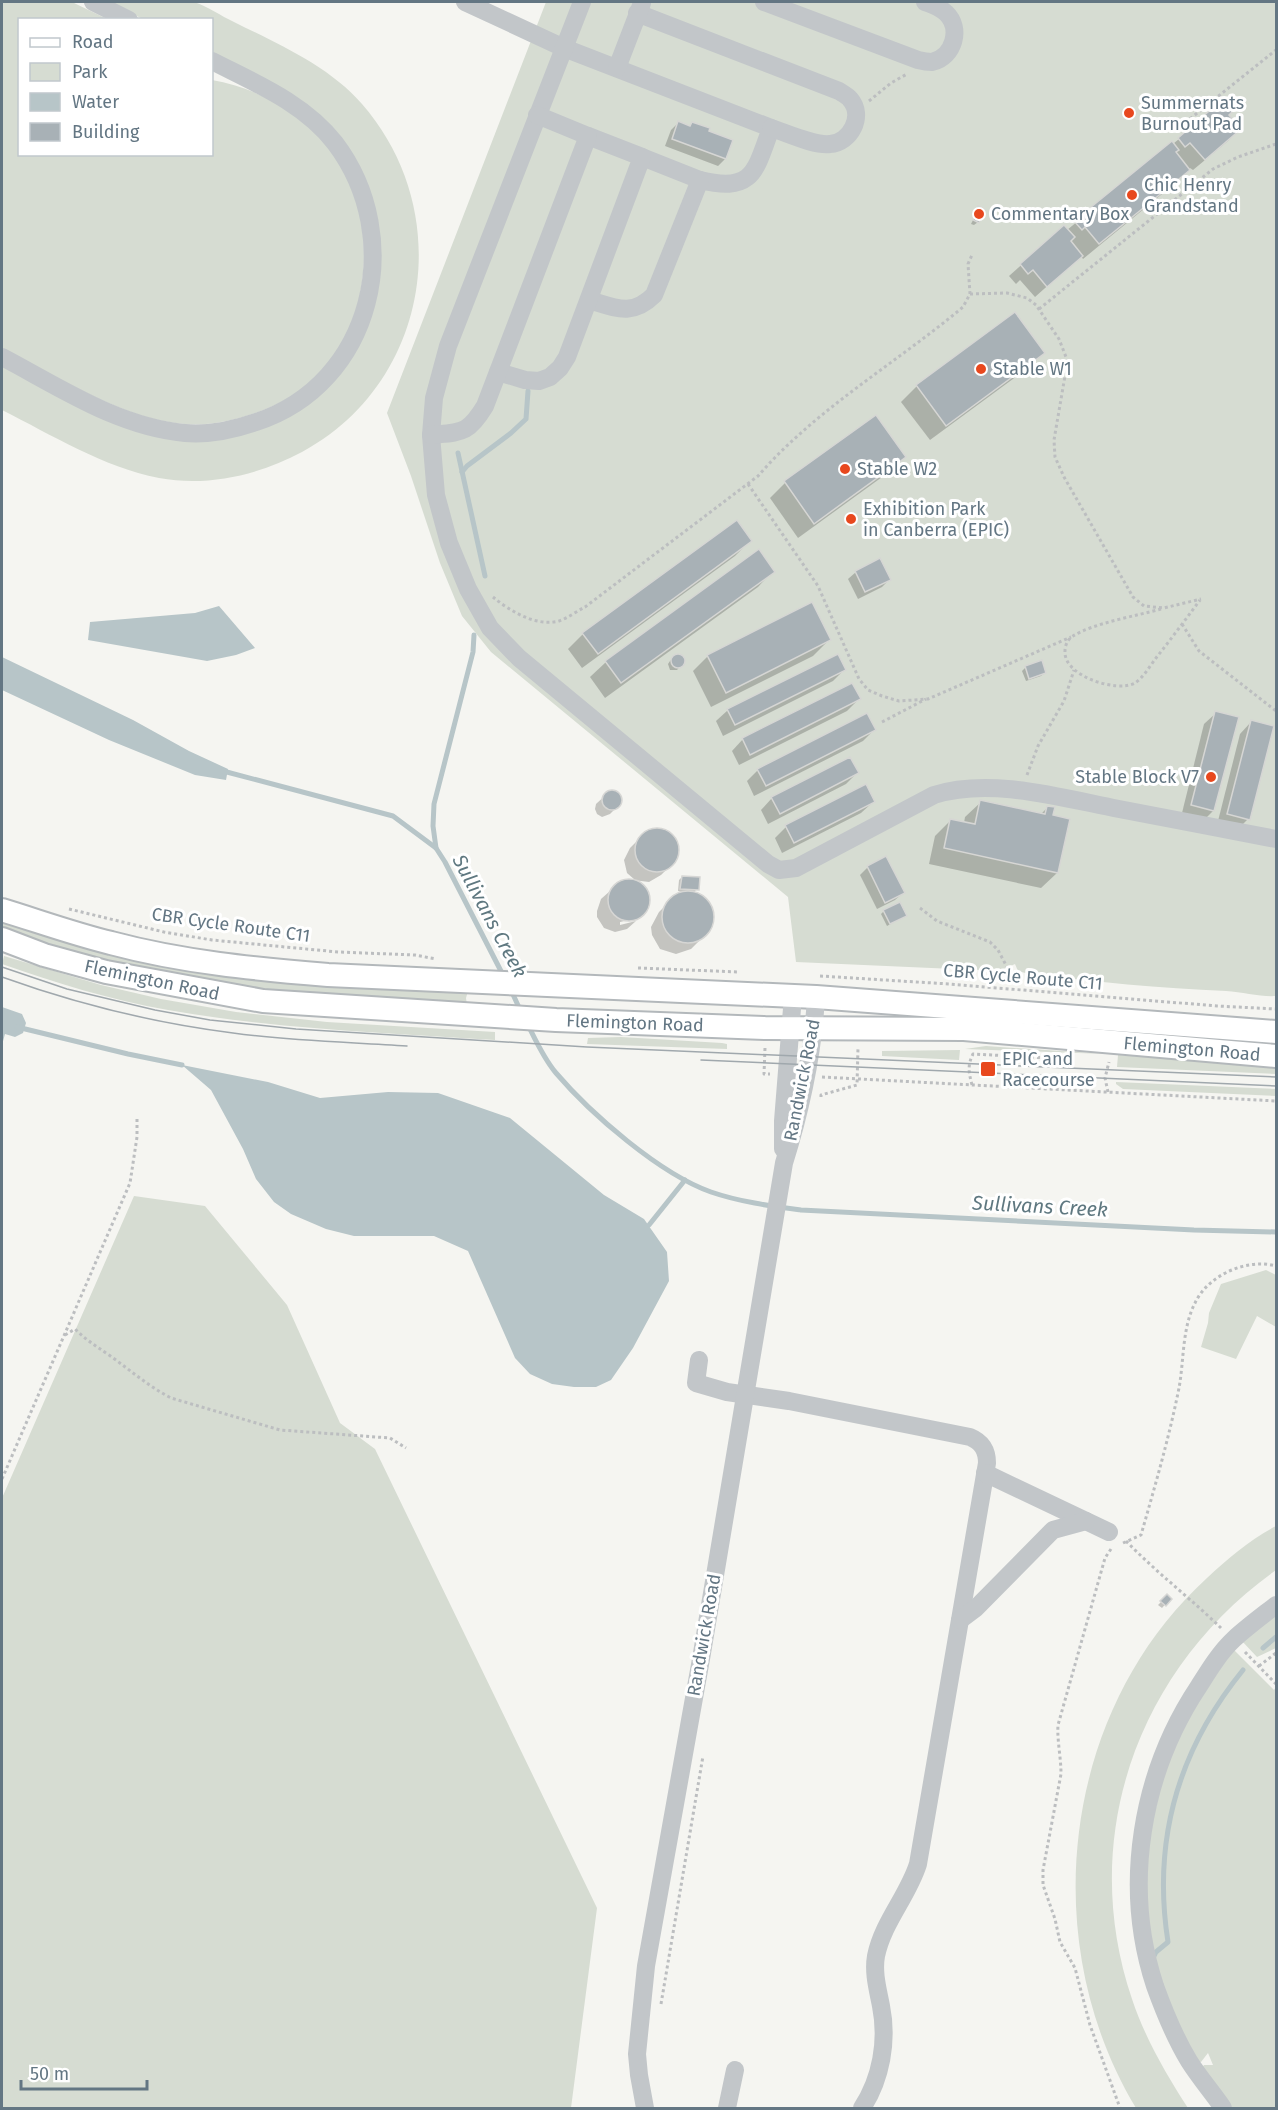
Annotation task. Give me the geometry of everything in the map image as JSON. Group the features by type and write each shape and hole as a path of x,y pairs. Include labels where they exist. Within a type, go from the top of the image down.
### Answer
{"main road":[{"name":"Flemington Road","path":"2,910 112,944 256,970 793,996 814,986 1276,1032"},
{"name":"Flemington Road","path":"2,939 44,955 106,972 263,1001 555,1020 791,1029 964,1029 1276,1056"},
{"path":"1244,1053 1249,1030"}],"street":[{"path":"93,2 125,18"},
{"path":"465,2 564,48 771,128 822,144 842,141 856,123 856,112 850,99 839,91 640,7 617,68"},
{"path":"582,2 448,346 434,399 431,435 436,495 449,543 468,589 490,628 519,657 779,870 793,870 934,795 968,788 1021,790 1276,839"},
{"path":"764,2 918,60 931,62 943,57 950,50 956,38 954,24 948,14 938,6 925,2"},
{"path":"2,357 114,415 149,427 186,433 232,430 276,415 312,392 342,360 363,317 373,268 371,223 358,180 334,142 305,112 275,93 213,62"},
{"path":"213,74 250,81"},
{"path":"537,116 700,180 722,185 737,184 751,174 759,161 771,128"},
{"path":"431,435 463,432 476,422 485,406 588,136"},
{"path":"498,372 525,380 539,381 550,377 560,368 567,357 642,157"},
{"path":"589,300 617,309 632,309 644,305 654,295 700,180"},
{"name":"Randwick Road","path":"645,2109 637,2054 646,1966 699,1671 784,1162 796,1123 806,1076 814,1028 814,986"},
{"name":"Randwick Road","path":"784,1162 783,1121 793,996"},
{"path":"699,1360 696,1383 727,1392 789,1401 970,1437 980,1443 986,1452 987,1463 918,1864 913,1880 882,1936 876,1957 876,1982 882,2009 881,2062 874,2085 862,2109"},
{"path":"985,1473 1109,1532"},
{"path":"960,1620 976,1608 1053,1530 1086,1521"},
{"path":"1223,2109 1189,2061 1155,1985 1146,1950 1140,1911 1141,1845 1157,1771 1169,1738 1188,1702 1233,1640 1276,1605"},
{"path":"727,2109 735,2070"}],"path":[{"path":"1176,130 1276,50"},
{"path":"856,112 891,83 931,62"},
{"path":"1039,309 1213,169 1238,157 1276,144"},
{"path":"491,596 521,616 540,621 559,621 585,607 748,484 758,476 778,452 826,411 956,314 970,294 971,280 968,264 972,255"},
{"path":"970,294 1007,293 1027,298 1039,309 1059,339 1066,357 1066,370 1054,440 1055,457 1132,597 1144,606 1164,608"},
{"path":"748,484 818,586 858,677 868,690 900,701 928,699"},
{"path":"882,722 928,699 1087,629 1201,598 1135,683 1114,686 1090,679 1074,670 1064,655 1065,645 1071,637"},
{"path":"1182,624 1198,651 1276,711"},
{"path":"1021,790 1038,746 1064,701 1074,670"},
{"name":"CBR Cycle Route C11","path":"61,907 164,932 212,940 338,952 415,955 438,959"},
{"path":"920,908 937,921 990,942 998,950 1007,967"},
{"name":"CBR Cycle Route C11","path":"814,986 949,984 1276,1009"},
{"path":"765,1028 764,1074 787,1075"},
{"path":"972,1085 969,1063 973,1054 1053,1058"},
{"path":"1108,1092 1105,1078 1109,1060"},
{"path":"806,1076 1276,1101"},
{"path":"2,1479 130,1183 137,1137 137,1118"},
{"path":"1120,2109 1090,2025 1075,1968 1060,1942 1043,1885 1043,1870 1061,1774 1057,1739 1058,1725 1105,1558 1109,1550 1141,1535 1179,1389 1188,1324 1195,1303 1208,1284 1223,1274 1255,1264 1276,1266"},
{"path":"63,1336 75,1329 87,1342 171,1398 280,1430 390,1438 406,1448"},
{"path":"1109,1532 1126,1542 1148,1564 1188,1596 1276,1684"},
{"path":"1259,1666 1276,1653"}],"green space":[{"path":"2,2 72,2 105,18 18,18 18,156 213,156 213,80 245,89 290,111 328,146 343,169 354,195 361,221 364,249 363,277 358,304 349,330 329,365 310,384 287,399 264,410 219,422 185,424 162,421 115,406 2,348"},
{"path":"107,2 194,2 319,67 349,90 362,104 392,147 411,195 419,244 416,293 402,340 379,384 345,422 302,452 268,467 233,477 196,481 159,478 138,473 59,440 2,410 2,365 111,421 234,437 279,422 317,396 370,319 381,269 378,223 340,138 213,55 213,18 141,18"},
{"name":"Exhibition Park in Canberra (EPIC)","path":"546,2 1276,2 1276,996 1029,974 1018,971 1015,964 999,971 796,962 788,897 491,652 462,616 440,563 387,413"},
{"path":"2,921 468,991 467,1005 255,990 116,964 2,929"},
{"path":"4,956 101,985 161,999 236,1012 327,1022 495,1032 495,1040 290,1026 168,1010 105,996 43,978 2,964"},
{"path":"621,1037 722,1043 727,1044 727,1049 587,1044 588,1038"},
{"path":"986,1046 1106,1054 965,1049"},
{"path":"960,1050 959,1060 882,1056 882,1051"},
{"path":"1118,1055 1276,1066 1276,1074 1117,1067"},
{"path":"1116,1082 1276,1089 1276,1096 1123,1089"},
{"path":"134,1196 205,1206 287,1305 340,1423 375,1449 597,1908 571,2108 2,2108 2,1498"},
{"path":"1266,1270 1276,1275 1276,1327 1257,1316 1236,1359 1201,1347 1209,1313 1221,1284"},
{"path":"1276,1526 1276,1570 1228,1610 1188,1656 1155,1706 1132,1760 1117,1818 1112,1877 1117,1938 1132,1999 1143,2028 1188,2108 1136,2108 1104,2043 1084,1973 1076,1902 1079,1830 1094,1760 1121,1693 1158,1632 1207,1578 1231,1556"},
{"path":"1276,1610 1276,1648 1257,1657 1240,1639"},
{"path":"1233,1649 1274,1690 1276,1687 1276,2108 1229,2108 1201,2069 1204,2065 1213,2065 1208,2053 1201,2062 1196,2061 1175,2024 1151,1955 1143,1862 1171,1744"}],"water":[{"path":"219,606 255,648 207,661 88,640 90,622 195,613"},
{"path":"2,657 228,769 226,780 195,775 109,740 2,690"},
{"path":"2,1007 22,1014 26,1023 23,1033 15,1037 5,1034 2,1045"},
{"path":"182,1065 268,1082 320,1098 388,1092 438,1093 510,1118 604,1195 644,1219 667,1252 669,1281 633,1348 611,1380 596,1387 552,1384 530,1374 515,1358 468,1251 434,1236 354,1236 326,1229 291,1214 274,1202 256,1179 243,1149 211,1090"}],"building":[{"path":"1223,99 1233,111 1229,115 1241,129 1205,160 1190,143 1185,147 1178,138"},
{"path":"678,121 690,126 692,122 710,128 709,131 733,140 726,159 672,139"},
{"name":"Chic Henry Grandstand","path":"1172,141 1179,150 1176,152 1190,170 1099,244 1085,227 1082,230 1074,221"},
{"name":"Commentary Box","path":"978,206 984,209 979,223 973,220"},
{"path":"1064,225 1075,237 1071,241 1083,256 1047,287 1033,270 1028,274 1020,264"},
{"name":"Stable W1","path":"1015,312 1045,353 946,426 916,385"},
{"name":"Stable W2","path":"876,415 906,457 814,524 784,481"},
{"path":"737,520 752,541 598,654 582,633"},
{"path":"759,549 775,572 621,683 605,661"},
{"path":"880,558 891,580 865,592 855,571"},
{"path":"812,602 831,640 726,693 707,655"},
{"path":"675,654 681,654 685,661 681,668 675,668 671,664 671,658"},
{"path":"838,654 846,670 735,725 727,709"},
{"path":"1042,660 1046,673 1029,679 1025,666"},
{"path":"852,683 861,699 750,755 742,738"},
{"name":"Stable Block V7","path":"1215,711 1239,717 1214,811 1191,805"},
{"path":"867,713 876,730 766,786 757,769"},
{"path":"1251,720 1274,726 1250,820 1227,814"},
{"path":"850,757 859,773 780,814 771,797"},
{"path":"866,784 875,802 794,843 785,825"},
{"path":"612,790 619,793 622,800 619,807 612,810 605,807 602,800 605,793"},
{"path":"980,800 1045,814 1047,806 1055,807 1053,815 1070,819 1058,873 944,848 950,819 975,824"},
{"path":"657,828 672,835 679,850 672,865 657,872 642,865 635,850 642,835"},
{"path":"886,856 905,893 885,903 867,866"},
{"path":"682,876 700,877 699,890 680,889"},
{"path":"629,879 637,880 644,885 649,892 649,908 644,915 637,920 629,921 621,920 614,915 609,908 608,900 609,892 614,885 621,880"},
{"path":"683,891 693,891 702,895 710,903 714,917 710,931 702,939 693,943 683,943 674,939 666,931 662,922 662,912 666,903 674,895"},
{"path":"900,902 907,916 890,924 883,910"},
{"path":"1167,1594 1172,1599 1166,1606 1160,1601"}],"waterway":[{"path":"462,472 526,419 528,391"},
{"path":"458,453 485,576"},
{"path":"436,848 433,826 434,804 473,652 474,635"},
{"name":"Sullivans Creek","path":"223,771 393,816 436,848 504,977"},
{"name":"Sullivans Creek","path":"511,990 521,1012"},
{"name":"Sullivans Creek","path":"528,1025 556,1073 607,1124 670,1172 711,1192 756,1203 801,1210 1276,1232"},
{"path":"17,1027 182,1065"},
{"path":"649,1225 685,1180"},
{"path":"1263,1648 1276,1637"},
{"path":"1153,1958 1156,1952 1168,1942 1164,1904 1164,1868 1175,1798 1186,1764 1202,1732 1220,1700 1243,1670"}],"tram line":[{"path":"2,967 67,989 155,1010 210,1020 296,1029 587,1047 1276,1077"},
{"path":"2,977 59,996 116,1011 203,1029 276,1038 407,1046"},
{"path":"701,1060 1276,1086"}],"place":[{"name":"Summernats Burnout Pad","path":"1129,113"},
{"name":"Chic Henry Grandstand","path":"1132,195"},
{"name":"Commentary Box","path":"979,214"},
{"name":"Stable W1","path":"981,369"},
{"name":"Stable W2","path":"845,469"},
{"name":"Exhibition Park in Canberra (EPIC)","path":"851,519"},
{"name":"Stable Block V7","path":"1211,777"},
{"name":"EPIC and Racecourse","path":"988,1069"}]}
